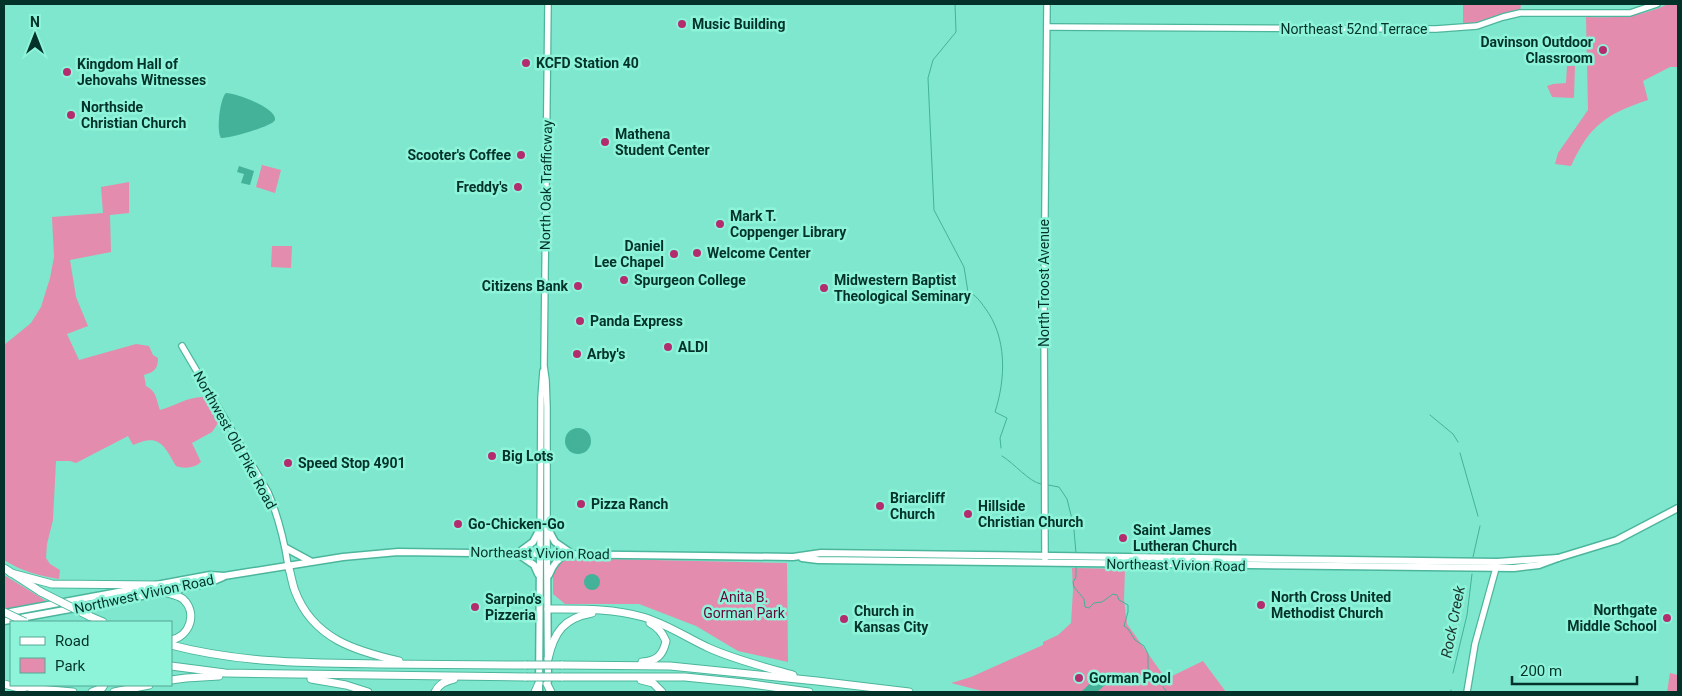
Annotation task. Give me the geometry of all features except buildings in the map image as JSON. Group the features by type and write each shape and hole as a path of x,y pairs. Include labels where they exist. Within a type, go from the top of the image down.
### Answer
{"highway":[{"path":"288,565 296,592 304,608 329,635 357,650 414,664"},
{"path":"4,568 40,592 102,621"},
{"path":"11,573 52,584 159,585"},
{"path":"164,592 185,601 190,612 188,630 182,636 172,640"},
{"path":"548,609 602,610 643,617 738,660 817,681"},
{"path":"4,612 23,621"},
{"path":"548,659 552,641 562,626 584,614 608,614 649,622 656,626 666,641 664,650 658,658 619,666"},
{"path":"172,645 200,652 259,661 317,664 670,666 910,692"},
{"path":"172,666 225,674 685,677 804,692"},
{"path":"172,680 252,674"},
{"path":"298,675 346,685 368,692"},
{"path":"435,692 443,682 467,676"},
{"path":"608,676 625,680 648,681 654,683 662,692"},
{"path":"537,692 539,683"},
{"path":"19,686 42,692"},
{"path":"23,686 72,692"},
{"path":"92,692 103,686"},
{"path":"114,692 144,686"},
{"path":"798,692 808,692"}],"main road":[{"name":"Northeast Vivion Road","path":"1045,560 1283,566 1496,568 1539,565 1617,540 1678,508"},
{"path":"540,529 533,542 516,553 534,565 540,577"},
{"path":"548,529 555,542 572,554"},
{"path":"286,548 311,562"},
{"name":"Northeast Vivion Road","path":"288,565 398,552 793,557 818,560 1291,559 1497,562 1558,558"},
{"path":"540,554 544,569 544,631 548,642"},
{"name":"North Oak Trafficway","path":"539,683 540,554"},
{"name":"North Oak Trafficway","path":"547,554 549,690"},
{"path":"548,577 552,568 562,557 572,554"},
{"path":"1283,566 1291,559"},
{"name":"Northwest Vivion Road","path":"4,612 210,575 224,576 288,565"},
{"name":"Northwest Vivion Road","path":"4,621 209,583 224,576"}],"street":[{"name":"North Oak Trafficway","path":"540,554 548,4"},
{"name":"North Troost Avenue","path":"1045,560 1044,318 1047,4"},
{"name":"Northeast 52nd Terrace","path":"1047,26 1436,29 1478,26 1520,13 1630,13 1657,4"},
{"name":"Northwest Old Pike Road","path":"182,346 268,492 277,515 286,548 288,565"},
{"name":"North Oak Trafficway","path":"544,366 547,407 547,554"},
{"path":"1467,692 1473,653 1496,568"}],"green space":[{"path":"1463,4 1521,4 1520,13 1463,27"},
{"path":"1668,4 1678,4 1678,67 1670,67 1643,81 1648,100 1621,110 1601,123 1585,140 1571,166 1555,164 1558,153 1588,110 1586,17 1628,16 1648,12"},
{"path":"1567,66 1575,66 1574,97 1552,97 1547,86 1566,83"},
{"path":"262,165 281,170 275,193 256,187"},
{"path":"129,182 129,213 110,215 111,252 70,260 76,297 88,326 67,334 79,360 136,344 149,346 153,355 158,358 158,362 155,370 144,375 146,386 154,393 160,410 186,400 203,397 218,423 212,432 192,443 201,462 193,467 176,466 160,443 149,440 133,445 128,436 76,463 56,461 53,520 47,544 46,558 50,564 60,570 59,579 24,570 4,560 4,345 31,323 41,307 54,257 52,217 103,213 101,187"},
{"path":"272,246 292,246 291,268 271,267"},
{"name":"Anita B. Gorman Park","path":"561,558 787,563 788,662 738,651 696,626 639,604 565,604 553,594 553,570"},
{"path":"1072,568 1125,569 1124,599 1127,624 1166,679 1203,661 1226,692 986,692 951,683 971,677 1043,645 1043,642 1058,635 1071,623"},
{"path":"4,575 48,602 8,609 4,607"},
{"path":"1670,673 1678,675 1678,692 1667,692"}],"shaded area":[{"path":"226,93 246,98 263,106 274,115 275,120 250,132 221,138 219,115"},
{"path":"239,166 254,171 250,185 241,183 244,174 237,172"},
{"path":"578,428 588,431 591,441 588,451 578,454 568,451 565,441 568,431"},
{"path":"592,574 598,576 600,582 598,588 592,590 586,588 584,582 586,576"},
{"path":"1097,677 1105,685 1097,692 1081,692"}],"waterway":[{"path":"955,4 956,32 933,60 928,78 934,210 964,267 968,292 976,297 992,319 1001,345 1001,385 995,412 1007,418 1000,438 1001,448"},
{"name":"Rock Creek","path":"1430,415 1453,434 1458,442"},
{"name":"Rock Creek","path":"1460,453 1478,516"},
{"path":"1002,456 1036,483 1041,484"},
{"path":"1048,485 1059,487 1067,499 1073,523"},
{"name":"Rock Creek","path":"1473,557 1480,526"},
{"path":"1074,530 1076,553"},
{"path":"1076,567 1074,587 1084,599 1085,607 1089,608 1094,603 1102,602 1113,594 1117,595 1119,600 1128,605 1124,626 1135,640 1144,646 1148,654 1148,668 1154,678 1163,680 1165,683 1163,687 1167,692"},
{"name":"Rock Creek","path":"1453,673 1467,615 1472,574"}],"place":[{"name":"Music Building","path":"682,24"},
{"name":"Davinson Outdoor Classroom","path":"1603,50"},
{"name":"KCFD Station 40","path":"526,63"},
{"name":"Kingdom Hall of Jehovahs Witnesses","path":"67,72"},
{"name":"Northside Christian Church","path":"71,115"},
{"name":"Mathena Student Center","path":"605,142"},
{"name":"Scooter's Coffee","path":"521,155"},
{"name":"Freddy's","path":"518,187"},
{"name":"Mark T. Coppenger Library","path":"720,224"},
{"name":"Welcome Center","path":"697,253"},
{"name":"Daniel Lee Chapel","path":"674,254"},
{"name":"Spurgeon College","path":"624,280"},
{"name":"Citizens Bank","path":"578,286"},
{"name":"Midwestern Baptist Theological Seminary","path":"824,288"},
{"name":"Panda Express","path":"580,321"},
{"name":"ALDI","path":"668,347"},
{"name":"Arby's","path":"577,354"},
{"name":"Big Lots","path":"492,456"},
{"name":"Speed Stop 4901","path":"288,463"},
{"name":"Pizza Ranch","path":"581,504"},
{"name":"Briarcliff Church","path":"880,506"},
{"name":"Hillside Christian Church","path":"968,514"},
{"name":"Go-Chicken-Go","path":"458,524"},
{"name":"Saint James Lutheran Church","path":"1123,538"},
{"name":"North Cross United Methodist Church","path":"1261,605"},
{"name":"Sarpino's Pizzeria","path":"475,607"},
{"name":"Northgate Middle School","path":"1667,618"},
{"name":"Church in Kansas City","path":"844,619"},
{"name":"Gorman Pool","path":"1079,678"}]}
